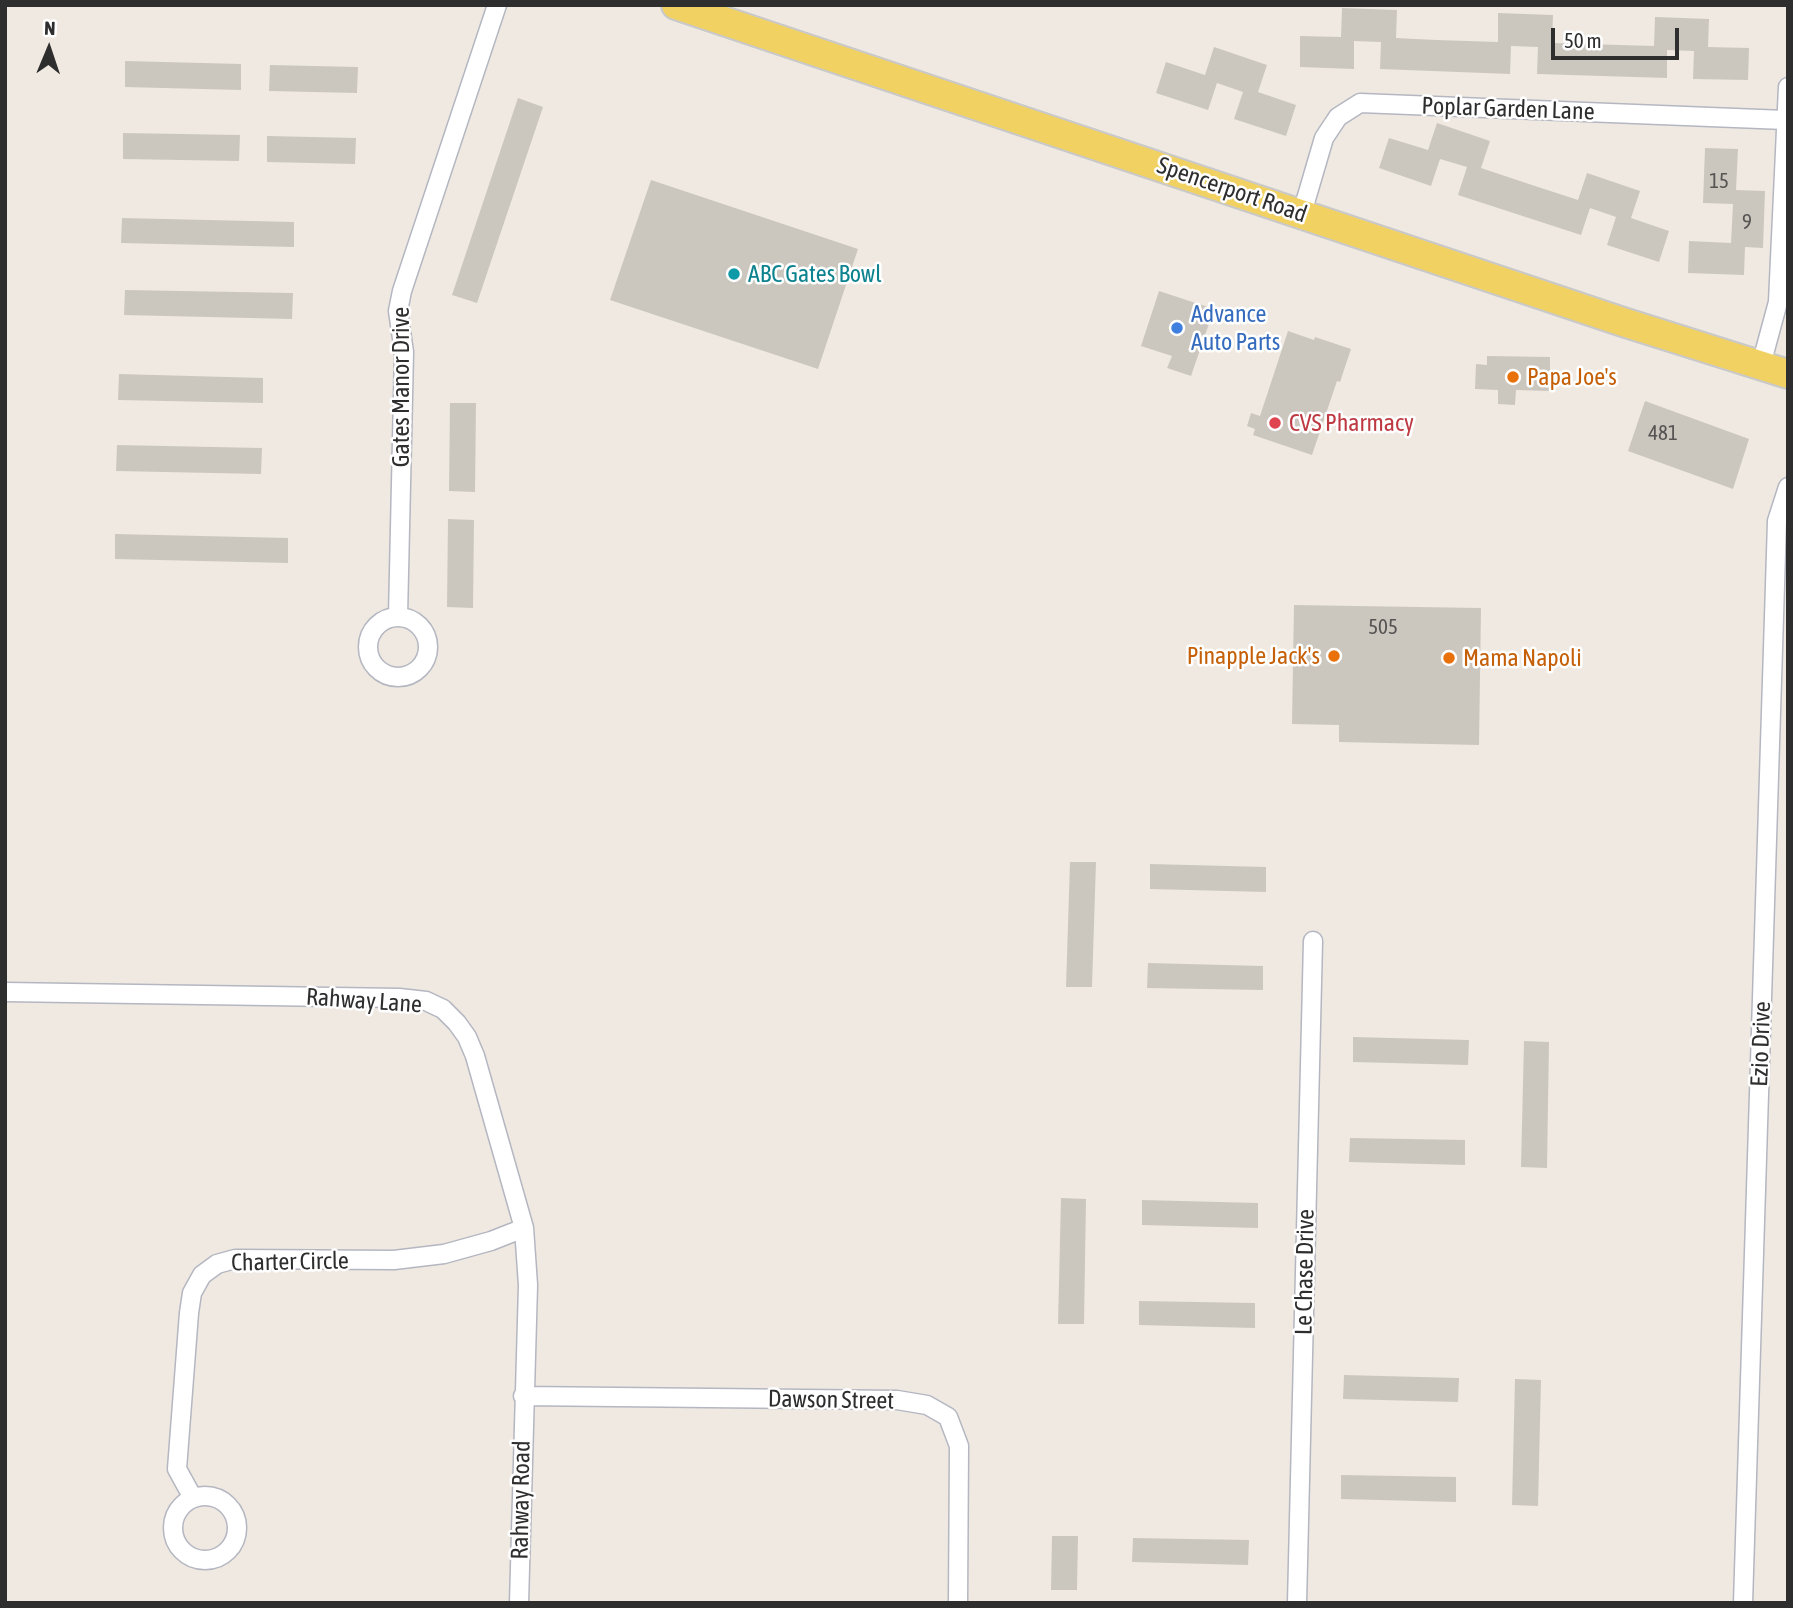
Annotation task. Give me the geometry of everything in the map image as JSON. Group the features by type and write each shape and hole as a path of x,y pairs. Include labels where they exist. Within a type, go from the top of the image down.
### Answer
{"main road":[{"name":"Spencerport Road","path":"676,5 1623,322 1788,374"}],"street":[{"name":"Gates Manor Drive","path":"398,616 404,352 398,311 402,290 498,5"},
{"path":"1761,365 1778,302 1788,87"},
{"name":"Poplar Garden Lane","path":"1301,213 1324,138 1338,117 1360,103 1785,120"},
{"name":"Ezio Drive","path":"1743,1603 1777,521 1788,487"},
{"name":"Le Chase Drive","path":"1297,1603 1313,941"},
{"name":"Rahway Lane","path":"5,992 399,998 426,1001 443,1009 467,1037 475,1056 524,1228 528,1285 523,1396"},
{"name":"Charter Circle","path":"192,1498 177,1469 189,1313 192,1293 202,1275 216,1264 235,1259 394,1260 444,1254 524,1228"},
{"name":"Rahway Road","path":"519,1603 523,1396"},
{"name":"Dawson Street","path":"523,1396 897,1400 927,1405 948,1417 959,1446 958,1603"}],"building":[{"path":"1342,8 1397,10 1396,38 1498,42 1498,13 1553,15 1552,43 1654,46 1655,17 1709,19 1708,47 1749,48 1748,80 1693,79 1694,51 1667,50 1667,78 1537,74 1538,47 1511,46 1510,74 1380,69 1381,42 1354,41 1354,69 1300,67 1300,36 1341,37"},
{"path":"1214,47 1267,65 1258,92 1296,105 1286,136 1234,119 1243,92 1217,83 1208,110 1156,93 1166,62 1205,75"},
{"path":"125,61 241,64 241,90 125,87"},
{"path":"270,65 358,67 357,93 269,91"},
{"path":"518,98 543,107 477,303 452,295"},
{"path":"1437,123 1490,141 1481,168 1578,200 1587,173 1640,191 1631,218 1669,231 1659,262 1607,245 1616,217 1590,208 1581,235 1458,195 1467,167 1440,159 1431,186 1379,168 1389,138 1428,150"},
{"path":"123,133 240,135 239,161 123,159"},
{"path":"267,136 356,138 355,164 267,162"},
{"path":"1705,148 1738,149 1736,190 1765,191 1763,248 1745,247 1744,275 1688,273 1689,241 1731,243 1733,204 1703,203"},
{"name":"ABC Gates Bowl","path":"651,180 858,249 818,369 610,300"},
{"path":"122,218 294,222 294,247 121,243"},
{"path":"125,290 293,293 292,319 124,315"},
{"name":"Advance Auto Parts","path":"1159,291 1214,309 1191,376 1167,368 1172,356 1141,346"},
{"name":"CVS Pharmacy","path":"1288,331 1351,349 1312,455 1253,435 1255,429 1247,426 1251,413 1260,416"},
{"name":"Papa Joe's","path":"1487,356 1550,357 1550,391 1516,390 1515,405 1498,404 1498,390 1475,389 1476,364 1487,365"},
{"path":"119,374 263,378 263,403 118,400"},
{"path":"1645,401 1749,439 1733,489 1628,451"},
{"path":"450,403 476,403 475,492 449,491"},
{"path":"117,445 262,448 261,474 116,471"},
{"path":"448,519 474,520 473,608 447,607"},
{"path":"115,534 288,538 288,563 115,559"},
{"path":"1294,605 1481,608 1479,745 1339,742 1339,725 1292,724"},
{"path":"1070,862 1096,862 1092,987 1066,987"},
{"path":"1150,864 1266,867 1266,892 1150,889"},
{"path":"1148,963 1263,966 1263,990 1147,988"},
{"path":"1353,1037 1469,1040 1468,1065 1353,1062"},
{"path":"1524,1041 1549,1042 1547,1168 1521,1167"},
{"path":"1350,1138 1465,1140 1465,1165 1349,1162"},
{"path":"1061,1198 1086,1199 1084,1324 1058,1324"},
{"path":"1142,1200 1258,1203 1258,1228 1142,1225"},
{"path":"1139,1301 1255,1303 1255,1328 1139,1325"},
{"path":"1344,1375 1459,1378 1458,1402 1343,1399"},
{"path":"1515,1379 1541,1380 1538,1506 1512,1505"},
{"path":"1341,1475 1456,1477 1456,1502 1341,1499"},
{"path":"1052,1536 1078,1536 1077,1590 1051,1590"},
{"path":"1133,1538 1249,1540 1248,1565 1132,1562"}],"place":[{"name":"ABC Gates Bowl","path":"734,274"},
{"name":"Advance Auto Parts","path":"1177,328"},
{"name":"Papa Joe's","path":"1513,377"},
{"name":"CVS Pharmacy","path":"1275,423"},
{"name":"Pinapple Jack's","path":"1334,656"},
{"name":"Mama Napoli","path":"1449,658"}]}
